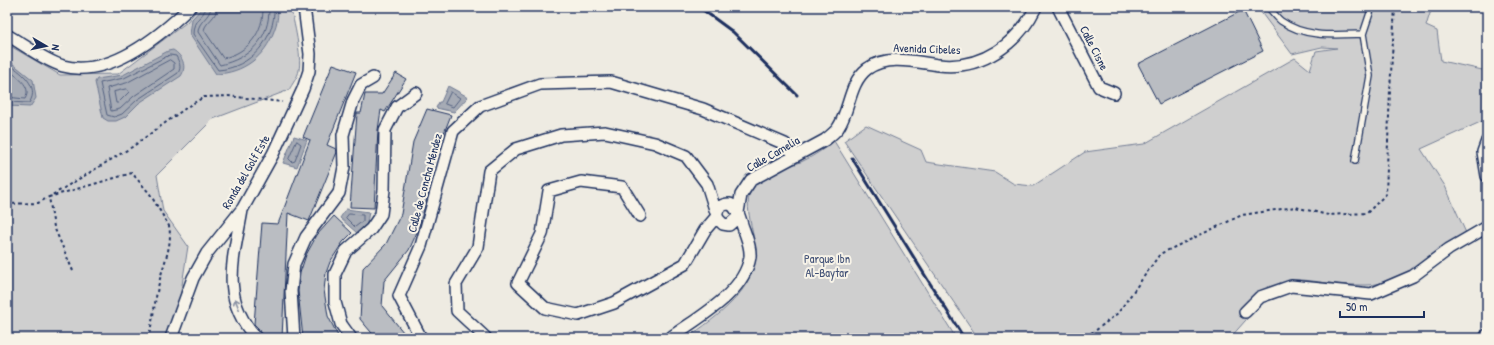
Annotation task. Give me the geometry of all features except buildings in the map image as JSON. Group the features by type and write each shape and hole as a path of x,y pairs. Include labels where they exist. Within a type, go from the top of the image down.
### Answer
{"street":[{"path":"7,35 52,61 64,66 93,67 108,64 146,44 173,24 190,7"},
{"name":"Ronda del Golf Este","path":"170,338 193,278 207,253 242,208 273,154 309,71 310,54 304,7"},
{"name":"Avenida Cibeles","path":"834,133 839,126 855,84 868,68 889,60 910,60 940,65 973,62 1003,49 1024,30 1036,7"},
{"name":"Calle Cisne","path":"1058,7 1099,87 1114,93"},
{"path":"294,338 291,291 294,264 306,237 339,193 344,167 344,135 353,101 361,85 373,78"},
{"name":"Calle de Concha Méndez","path":"421,338 399,296 422,246 453,131 480,106 540,84 611,82 703,109 785,144 794,155"},
{"path":"351,338 341,324 335,302 335,274 346,252 371,229 381,214 384,190 385,130 397,107 416,93"},
{"path":"486,338 457,310 456,284 478,247 489,170 516,149 561,135 605,132 655,143 686,156 707,184 716,216 720,222 729,225 735,221 738,214"},
{"name":"Calle Camelia","path":"738,214 741,196 751,180 794,155 825,140 834,133"},
{"path":"1487,141 1483,152 1487,176"},
{"path":"640,216 622,187 581,182 549,191 542,234 518,283 545,308 578,315 614,303 685,264 705,230 716,216 720,206 726,204 735,208 749,244 750,257 743,276 712,311 670,338"},
{"path":"242,208 231,266 233,296 246,327 256,338"},
{"path":"1245,312 1260,297 1291,286 1371,294 1413,276 1449,249 1487,227"}],"lane":[{"path":"1268,7 1280,21 1311,34 1363,34"},
{"path":"1355,161 1370,76 1363,34 1372,7"}],"path":[{"path":"1080,338 1094,331 1118,313 1160,254 1242,215 1295,207 1328,215 1367,213 1386,194 1395,7"},
{"path":"7,204 38,203 132,147 190,105 204,97 228,96 282,102"},
{"path":"49,197 132,173 150,194 169,226 170,231 169,248 159,281 156,310 148,338"},
{"path":"49,197 54,227 73,272"}],"green space":[{"path":"199,7 290,7 294,20 300,64 297,75 289,90 213,119 157,175 163,211 188,246 176,324 168,338 7,338 7,44 60,75 118,74 187,22"},
{"path":"1257,7 1432,7 1426,26 1437,31 1441,61 1487,71 1487,119 1421,149 1445,186 1466,233 1432,258 1406,274 1379,284 1352,285 1303,280 1287,281 1289,289 1261,303 1230,338 978,338 844,141 866,125 921,150 926,162 995,172 1014,184 1033,186 1085,152 1144,144 1295,58 1310,70 1316,51 1337,48 1322,47 1292,54"},
{"name":"Parque Ibn Al-Baytar","path":"834,141 956,338 687,338 722,311 743,289 750,276 754,263 755,248 748,207 750,192 754,185 764,176 811,157"}],"water":[{"path":"203,7 277,7 278,13 275,28 270,40 259,56 244,67 235,71 216,74 190,35 192,19"},
{"path":"173,50 182,58 184,69 181,76 139,103 125,117 116,121 108,121 103,118 95,82 97,79 123,75 168,51"},
{"path":"7,59 33,80 36,98 30,107 7,106"},
{"path":"448,86 468,97 454,112 436,108 439,102 441,102"},
{"path":"294,136 307,140 297,167 283,163"},
{"path":"346,209 369,212 367,223 357,233 340,218"}],"railway":[{"path":"699,7 733,32 797,95"},
{"path":"852,158 964,338"}]}
